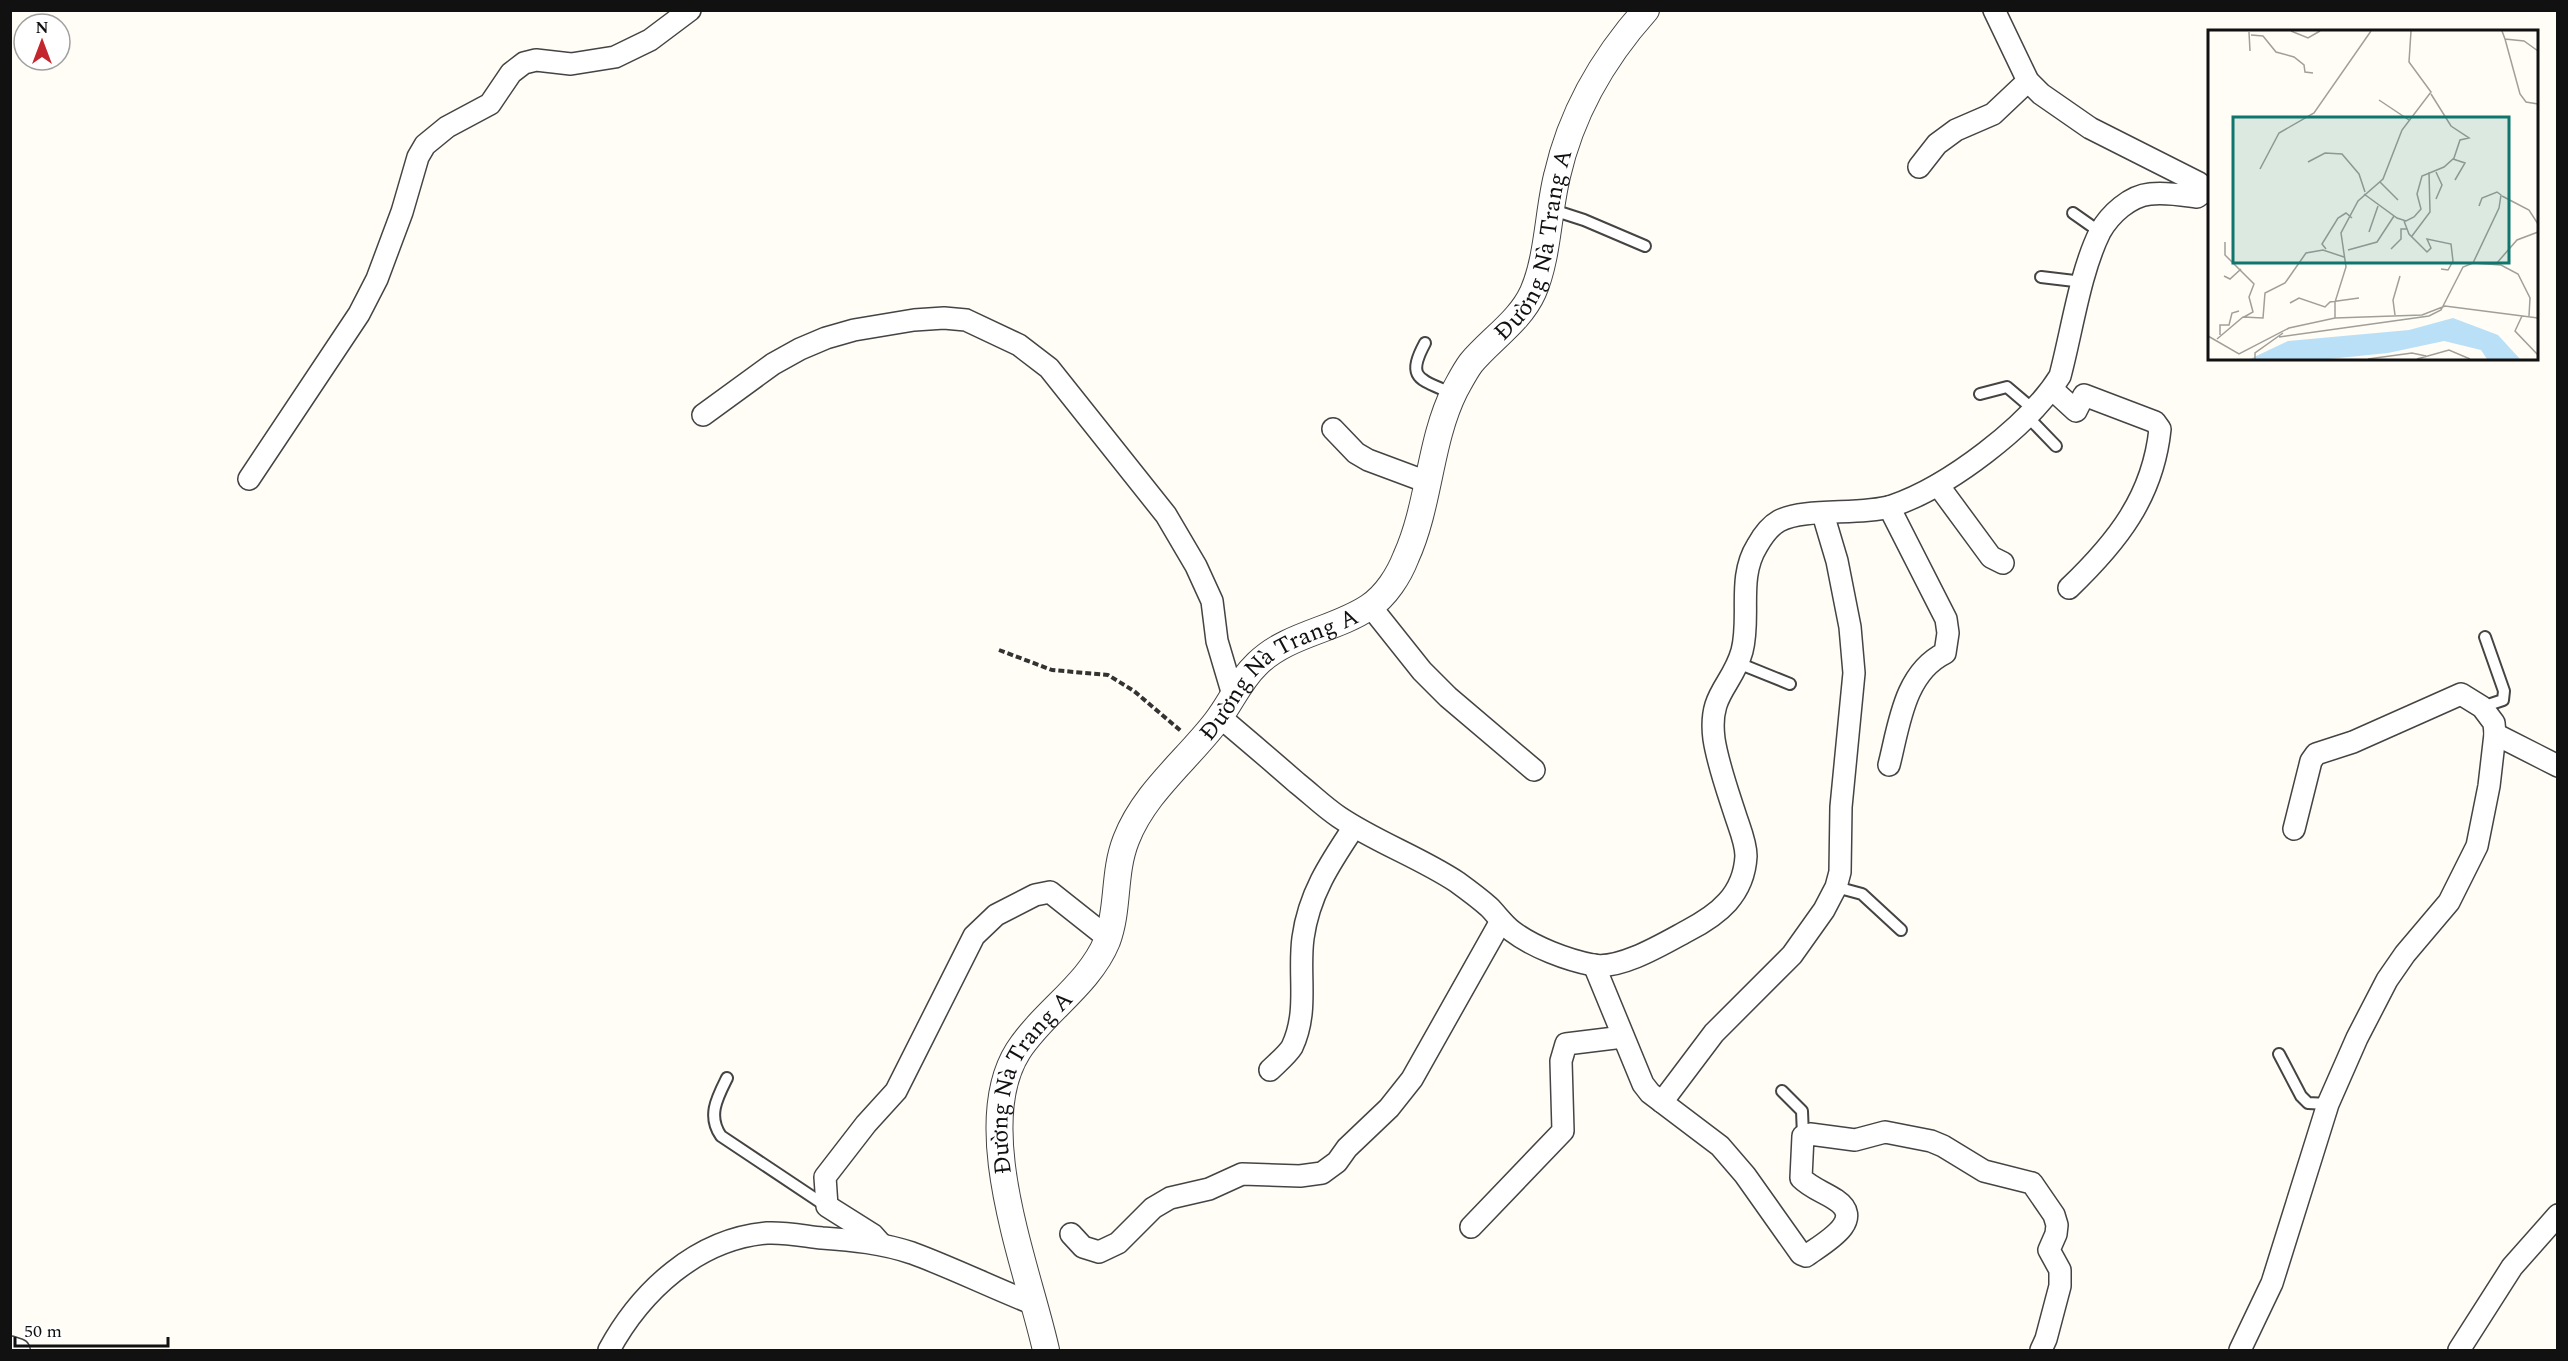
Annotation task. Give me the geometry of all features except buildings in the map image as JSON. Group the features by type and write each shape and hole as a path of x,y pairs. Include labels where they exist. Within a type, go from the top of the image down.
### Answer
{"street":[{"path":"249,479 359,314 377,279 402,212 418,157 425,145 447,127 490,104 511,73 524,63 536,60 571,63 615,57 651,40 690,10"},
{"path":"1220,717 1335,815 1434,868 1477,897 1501,921 1525,939 1557,954 1594,965 1609,965 1650,951 1715,916 1730,901 1741,878 1746,855 1714,740 1713,712 1722,688 1743,649 1748,563 1755,548 1767,531 1778,521 1794,516 1890,507 1938,485 1966,466 2031,413 2052,389 2060,375 2083,282 2100,232 2115,211 2130,201 2149,194 2197,197 2201,194 2202,188 2199,183 2090,128 2041,94 2028,81 1994,10"},
{"name":"Đường Nà Trang A","path":"1046,1350 1002,1165 999,1129 1005,1077 1021,1045 1098,958 1108,938 1119,863 1135,819 1164,779 1220,717 1247,674 1261,659 1281,647 1371,607 1385,592 1407,556 1453,394 1469,365 1521,313 1533,293 1564,149 1575,116 1635,15"},
{"path":"1919,166 1937,144 1956,130 1993,114 2028,81"},
{"path":"704,415 773,364 800,349 854,330 914,320 944,318 966,320 1019,345 1036,356 1063,385 1178,532 1212,600 1217,641 1233,695"},
{"path":"2052,389 2076,411 2084,394 2155,422 2160,429 2157,456 2143,494 2120,532 2098,560 2069,588"},
{"path":"1333,429 1356,453 1368,460 1427,482"},
{"path":"1938,485 1991,557 2003,563"},
{"path":"1888,765 1912,684 1933,659 1945,653 1948,633 1946,619 1890,507"},
{"path":"1662,1102 1721,1025 1792,955 1824,910 1836,887 1840,872 1841,807 1854,673 1850,627 1837,561 1823,514"},
{"path":"1371,607 1422,671 1448,697 1534,770"},
{"path":"2240,1350 2279,1266 2328,1104 2387,980 2405,954 2450,902 2477,846 2489,786 2495,734 2494,723 2482,707 2461,694 2353,742 2316,754 2311,761 2294,829"},
{"path":"2495,734 2558,766"},
{"path":"1270,1070 1291,1048 1300,1020 1304,995 1303,937 1315,889 1354,827"},
{"path":"882,1244 873,1235 827,1206 825,1177 866,1124 896,1091 974,936 996,915 1035,895 1050,892 1108,938"},
{"path":"1071,1234 1083,1247 1099,1252 1118,1243 1153,1208 1170,1198 1209,1189 1242,1174 1300,1176 1322,1173 1337,1162 1347,1148 1389,1108 1412,1079 1501,921"},
{"path":"1594,965 1643,1084 1662,1102 1720,1146 1757,1191 1801,1254 1806,1256 1839,1232 1846,1223 1847,1217 1838,1201 1801,1178 1803,1137 1810,1134 1855,1140 1885,1132 1931,1141 1984,1171 2032,1183 2054,1215 2056,1234 2049,1250 2060,1270 2055,1305 2041,1350"},
{"path":"1471,1227 1563,1131 1561,1061 1566,1044 1623,1037"},
{"path":"2459,1350 2512,1267 2558,1215"},
{"path":"609,1350 621,1328 652,1290 682,1266 716,1245 768,1233 882,1244 920,1256 1034,1304"},
{"path":"10,1347 19,1350"}],"lane":[{"path":"1550,209 1584,220 1645,246"},
{"path":"2073,213 2100,232"},
{"path":"2041,277 2083,282"},
{"path":"1425,343 1415,361 1416,371 1422,379 1453,394"},
{"path":"1980,394 2007,387 2031,413 2056,446"},
{"path":"2482,707 2503,700 2504,691 2485,637"},
{"path":"1737,663 1790,684"},
{"path":"1836,887 1862,894 1901,930"},
{"path":"2279,1054 2301,1096 2308,1102 2328,1104"},
{"path":"727,1078 715,1103 715,1127 721,1136 827,1206"},
{"path":"1782,1091 1802,1111 1803,1137"}],"path":[{"path":"999,651 1052,670 1108,675 1134,691 1197,745"}]}
